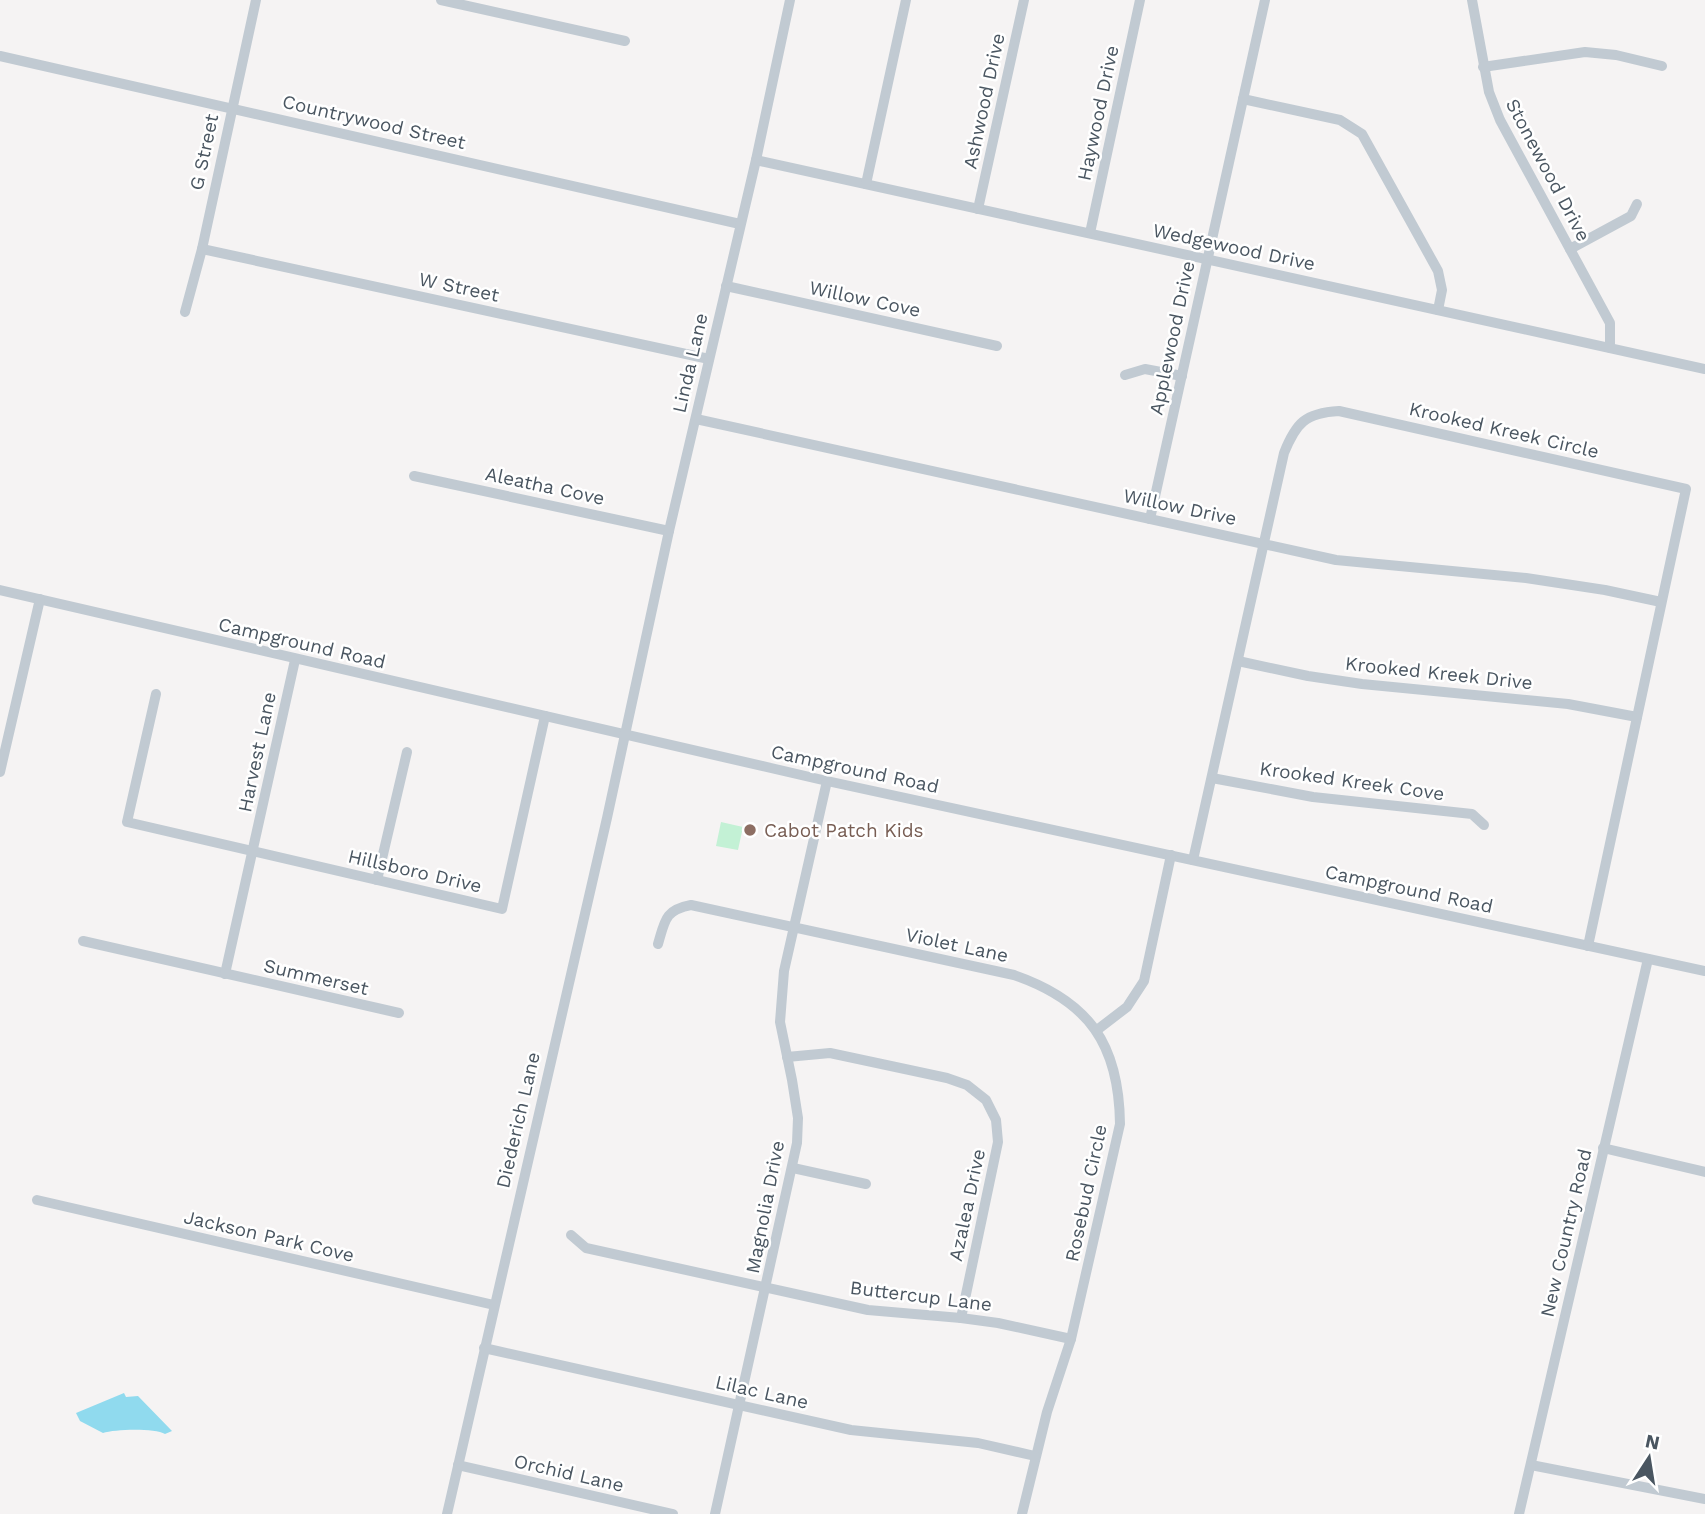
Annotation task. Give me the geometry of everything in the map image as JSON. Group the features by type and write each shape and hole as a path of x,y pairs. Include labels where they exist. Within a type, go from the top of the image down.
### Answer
{"street":[{"name":"G Street","path":"185,312 202,249 256,0"},
{"path":"441,0 625,41"},
{"name":"Linda Lane","path":"624,734 668,531 756,160 790,0"},
{"path":"866,184 906,0"},
{"name":"Ashwood Drive","path":"978,209 1024,0"},
{"name":"Haywood Drive","path":"1090,233 1140,0"},
{"name":"Applewood Drive","path":"1150,519 1265,0"},
{"name":"Stonewood Drive","path":"1472,0 1483,67 1500,120 1610,323 1610,348"},
{"path":"1483,67 1584,52 1616,55 1662,66"},
{"name":"Countrywood Street","path":"0,56 740,224"},
{"path":"1243,99 1340,120 1362,134 1438,271 1442,290 1438,310"},
{"name":"Wedgewood Drive","path":"756,160 1705,369"},
{"path":"1570,248 1631,216 1637,204"},
{"name":"W Street","path":"202,249 709,359"},
{"name":"Willow Cove","path":"726,286 997,346"},
{"path":"1125,375 1145,369 1182,376"},
{"name":"Krooked Kreek Circle","path":"1194,860 1284,453 1294,429 1311,416 1339,411 1686,489 1588,946"},
{"name":"Willow Drive","path":"696,419 1336,560 1526,578 1602,589 1661,602"},
{"name":"Aleatha Cove","path":"414,476 668,531"},
{"name":"Campground Road","path":"0,590 827,781 1705,971"},
{"path":"0,772 40,599"},
{"name":"Harvest Lane","path":"253,851 295,660"},
{"name":"Krooked Kreek Drive","path":"1238,661 1362,684 1568,704 1637,717"},
{"name":"Hillsboro Drive","path":"156,694 127,822 502,909 545,716"},
{"name":"Diederich Lane","path":"446,1514 607,818 624,734"},
{"path":"377,880 407,752"},
{"name":"Krooked Kreek Cove","path":"1212,778 1313,797 1472,814 1484,825"},
{"name":"Magnolia Drive","path":"715,1514 793,1168 797,1118 780,1022 780,998 793,928 827,781"},
{"path":"225,974 253,851"},
{"path":"1097,1030 1127,1007 1144,981 1171,855"},
{"name":"Violet Lane","path":"658,944 665,918 675,908 691,905 1013,975 1059,994 1097,1030"},
{"name":"Summerset","path":"83,942 399,1013"},
{"name":"New Country Road","path":"1519,1514 1648,959"},
{"name":"Rosebud Circle","path":"1022,1514 1047,1412 1071,1339 1120,1124 1120,1092 1113,1064 1097,1030"},
{"name":"Azalea Drive","path":"787,1056 830,1053 869,1061 967,1085 986,1100 996,1120 998,1142 961,1318"},
{"path":"1603,1148 1705,1172"},
{"path":"793,1168 866,1184"},
{"name":"Jackson Park Cove","path":"37,1200 494,1305"},
{"name":"Buttercup Lane","path":"571,1235 586,1248 868,1310 998,1323 1071,1339"},
{"name":"Lilac Lane","path":"484,1348 851,1430 978,1443 1035,1456"},
{"name":"Orchid Lane","path":"458,1465 673,1514"},
{"path":"1531,1465 1705,1499"}],"green space":[{"path":"721,822 743,827 738,850 716,846"}],"water":[{"path":"124,1393 126,1397 138,1396 172,1431 165,1434 135,1430 103,1433 80,1421 76,1413"}],"place":[{"name":"Cabot Patch Kids","path":"750,830"}]}
